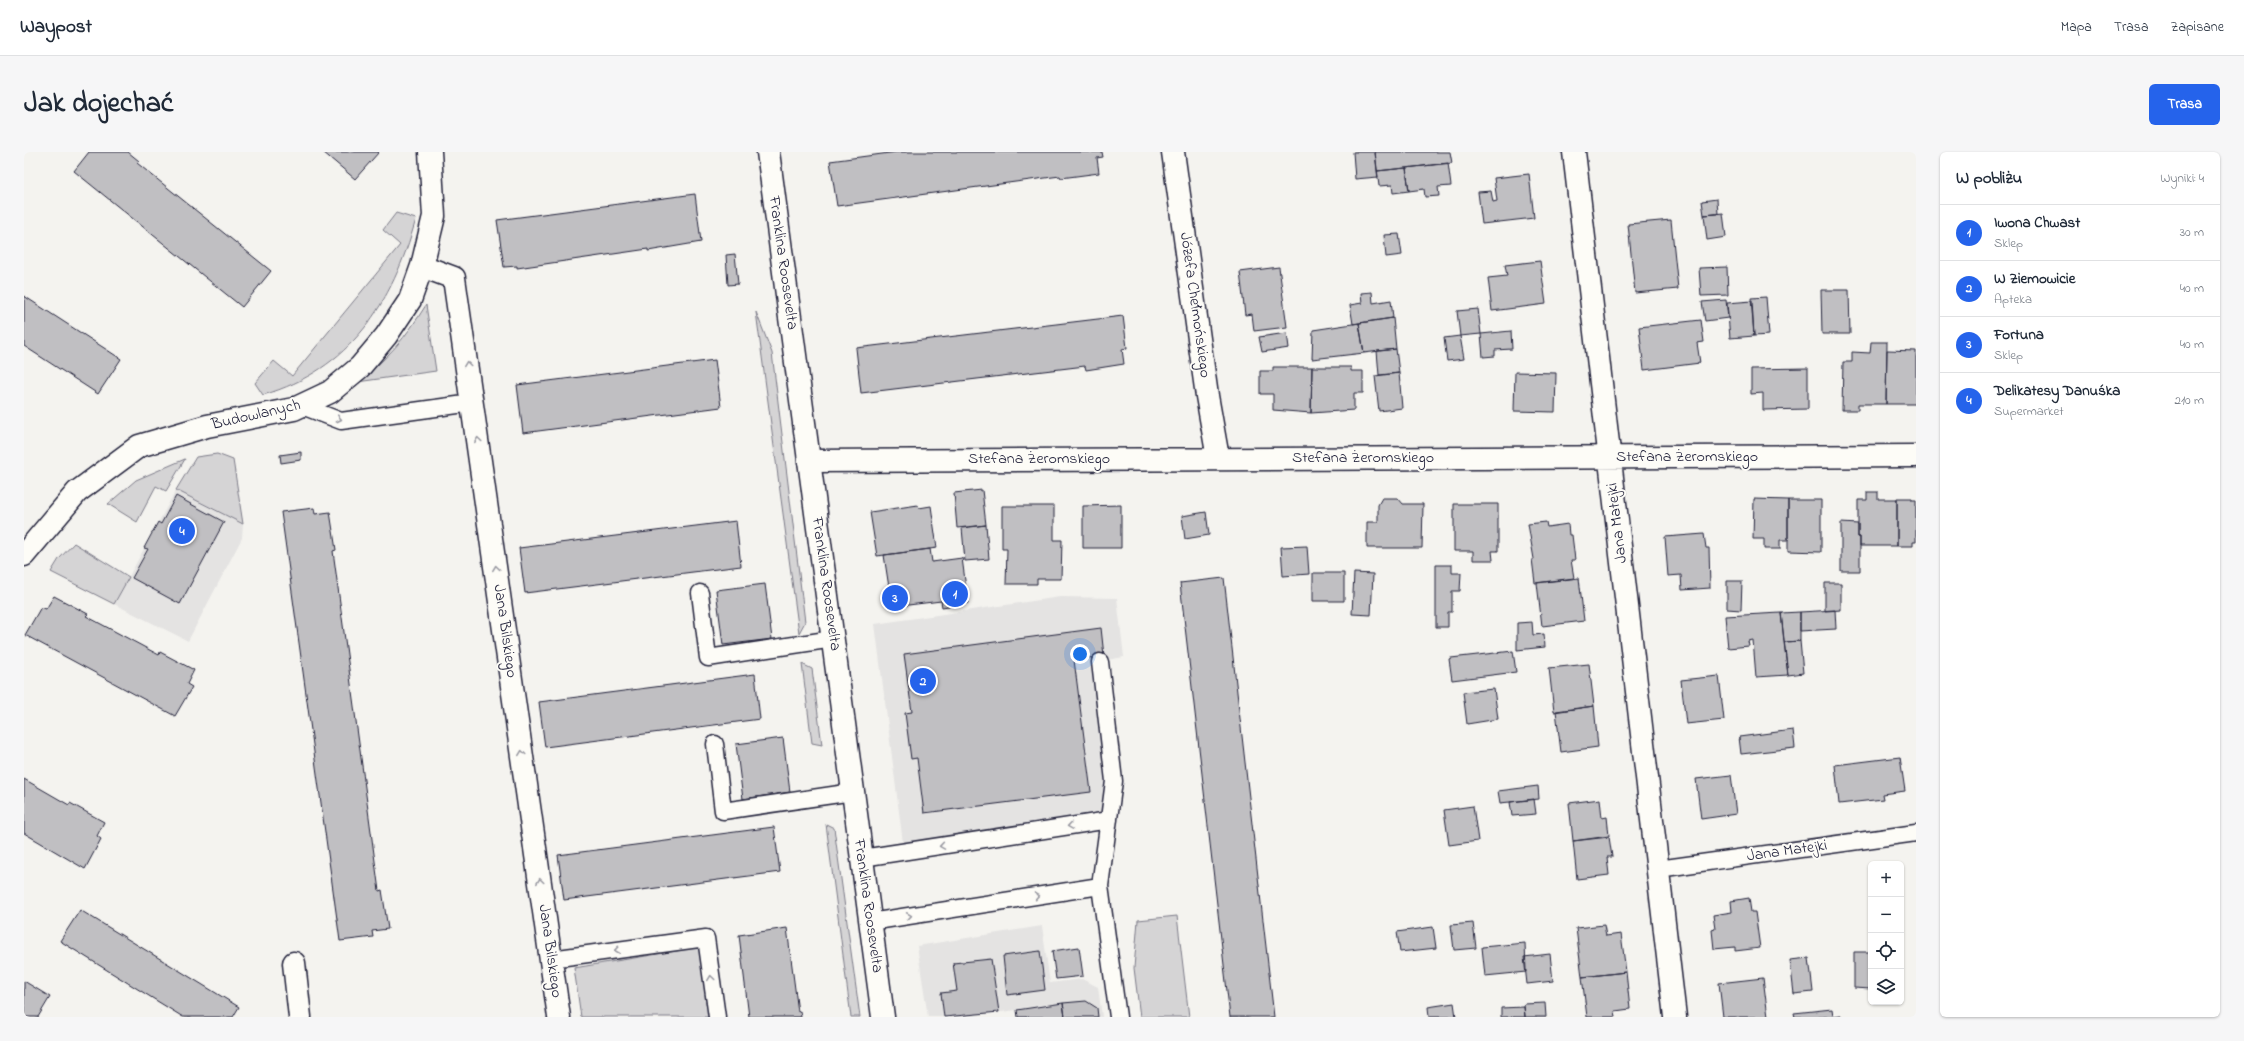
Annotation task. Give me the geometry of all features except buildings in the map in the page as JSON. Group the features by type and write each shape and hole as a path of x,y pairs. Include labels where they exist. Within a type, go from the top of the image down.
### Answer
{"street":[{"name":"Budowlanych","path":"24,555 77,492 139,446 207,426 294,409 330,392 360,367 386,336 410,300 422,266 434,216 430,152"},
{"name":"Franklina Roosevelta","path":"768,152 883,1017"},
{"name":"Józefa Chełmońskiego","path":"1173,152 1207,396 1218,458"},
{"name":"Jana Matejki","path":"1574,152 1675,1017"},
{"name":"Jana Bilskiego","path":"422,266 454,278 559,1017"},
{"name":"Stefana Żeromskiego","path":"809,461 1916,456"},
{"path":"294,963 300,1017"}],"lane":[{"path":"302,406 341,420 472,403"},
{"path":"700,593 708,658 833,639"},
{"path":"1100,662 1114,781 1100,886 1118,1017"},
{"path":"715,744 723,811 853,792"},
{"path":"862,858 1109,820"},
{"name":"Jana Matejki","path":"1658,869 1916,833"},
{"path":"870,922 1100,886"},
{"path":"551,959 706,938 717,1017"}],"shaded area":[{"path":"396,213 416,219 406,250 394,279 380,305 364,329 344,350 321,368 294,383 263,395 255,383 274,361 292,376 400,245 383,230"},
{"path":"426,305 436,371 357,382 387,357 411,327"},
{"path":"756,312 772,353 805,622 799,633"},
{"path":"217,454 233,460 243,524 176,490 196,457"},
{"path":"185,459 166,491 156,486 137,522 108,504 136,480"},
{"path":"176,490 243,524 242,538 188,641 114,604"},
{"path":"74,543 129,577 114,604 51,572 59,559"},
{"path":"1060,597 1117,598 1124,657 1095,662 1108,780 1103,812 903,843 875,624"},
{"path":"802,664 812,669 822,745 812,743"},
{"path":"826,824 834,828 860,1017 851,1017"},
{"path":"1177,916 1189,1017 1140,1017 1134,968 1138,920"},
{"path":"1042,926 1050,983 1082,979 1098,987 1102,1017 1018,1017 1017,1010 961,1017 928,1017 917,946"},
{"path":"700,947 710,1017 581,1017 574,968"}],"place":[{"name":"Delikatesy Danuśka","path":"182,531"},
{"name":"Iwona Chwast","path":"955,594"},
{"name":"Fortuna","path":"895,598"},
{"name":"W Ziemowicie","path":"923,681"}]}
